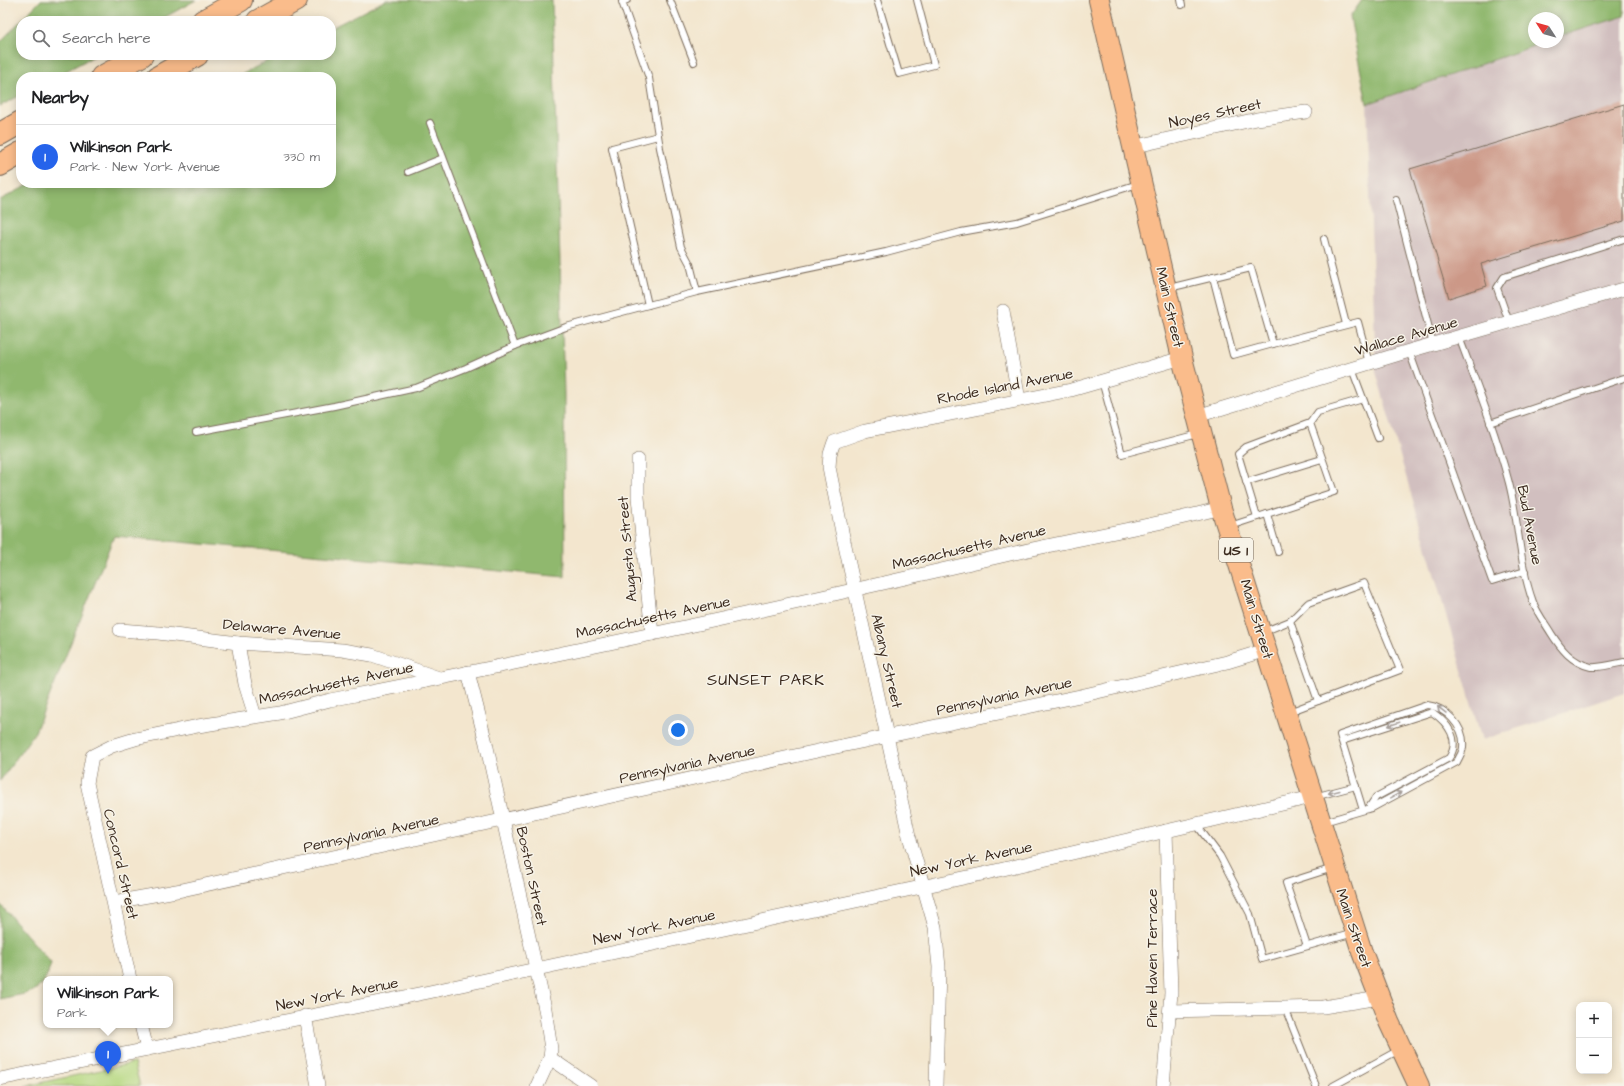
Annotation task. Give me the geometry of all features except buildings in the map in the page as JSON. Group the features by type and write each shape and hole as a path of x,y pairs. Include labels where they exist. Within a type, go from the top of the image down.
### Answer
{"highway":[{"path":"212,16 241,0"},
{"path":"267,16 296,0"},
{"path":"111,72 133,60"},
{"path":"167,72 188,60"},
{"path":"0,134 16,125"},
{"path":"0,165 16,156"}],"main road":[{"name":"Main Street","path":"1099,0 1182,358 1221,508 1334,868 1356,933 1379,998 1419,1086"}],"street":[{"name":"Noyes Street","path":"1132,147 1257,119 1306,112"},
{"name":"Wallace Avenue","path":"1199,425 1369,363 1624,289"},
{"path":"1003,311 1019,400"},
{"name":"Rhode Island Avenue","path":"834,442 884,426 1071,390 1182,358"},
{"name":"Albany Street","path":"834,442 830,454 829,467 854,589 909,836 922,886 935,927 939,967 936,1086"},
{"name":"Augusta Street","path":"638,460 638,497 652,634"},
{"name":"Massachusetts Avenue","path":"92,756 112,746 135,739 255,716 280,713 330,700 652,634 1028,550 1166,523 1221,508"},
{"name":"Delaware Avenue","path":"120,630 158,632 238,643 342,650 372,655 439,678"},
{"name":"Pennsylvania Avenue","path":"114,902 190,888 452,832 504,819 888,738 1188,671 1227,662 1263,641"},
{"path":"238,643 245,684 255,716"},
{"name":"Boston Street","path":"468,672 477,703 504,819 545,1009 551,1049 550,1058 537,1086"},
{"name":"Concord Street","path":"92,756 87,783 89,796 129,976"},
{"name":"New York Avenue","path":"0,1079 536,969 982,874 1312,797"},
{"name":"Pine Haven Terrace","path":"1162,1086 1170,1011 1166,830"},
{"path":"1170,1011 1323,1007 1379,998"},
{"path":"305,1016 318,1086"},
{"path":"142,1028 147,1049"},
{"path":"550,1058 591,1086"}],"lane":[{"path":"627,0 622,2 648,78 658,136 682,247 690,264 697,292"},
{"path":"670,0 694,62"},
{"path":"877,0 898,74 934,65 917,0"},
{"path":"430,123 515,346"},
{"path":"648,305 612,148 658,136"},
{"path":"408,172 443,158"},
{"path":"196,432 334,406 416,388 515,346 566,327 697,292 886,252 961,232 1017,222 1141,183"},
{"path":"1396,200 1434,344"},
{"path":"1324,239 1346,324"},
{"path":"1509,322 1497,288 1504,277 1624,239"},
{"path":"1166,289 1251,268 1273,344"},
{"path":"1213,277 1233,355 1358,322 1369,363"},
{"name":"Bud Avenue","path":"1459,337 1490,423 1512,495 1525,571 1536,608 1555,640 1565,653 1577,663 1593,667 1624,662"},
{"path":"1409,351 1492,581 1525,571"},
{"path":"1352,369 1378,438"},
{"path":"1490,423 1624,378"},
{"path":"1102,381 1122,454 1199,425"},
{"path":"1257,517 1238,454 1246,447 1310,424 1318,412 1363,399"},
{"path":"1228,527 1334,492 1310,424"},
{"path":"1246,482 1322,459"},
{"path":"1266,514 1278,552"},
{"path":"1263,641 1290,621 1308,603 1364,583 1400,670 1286,714"},
{"path":"1290,621 1318,701"},
{"path":"1320,823 1366,810 1457,762 1463,748 1463,737 1454,720 1438,706 1427,705 1340,735 1356,786 1366,810"},
{"path":"1342,741 1432,712 1449,726 1454,743 1454,752 1449,758 1376,798 1366,810"},
{"path":"1312,797 1356,786"},
{"path":"1195,824 1220,856 1250,914 1262,959 1356,933"},
{"path":"1307,946 1286,883 1334,868"},
{"path":"1285,1008 1316,1086"},
{"path":"1333,1086 1401,1049"}],"shaded area":[{"path":"1624,16 1624,693 1482,740 1376,372 1367,104 1528,48 1564,48 1564,35"}],"green space":[{"path":"41,0 196,0 167,16 25,16"},
{"path":"386,0 552,0 564,393 565,577 114,536 35,732 0,781 0,200 23,188 336,188 336,72 247,72 269,60 336,60 336,25"},
{"path":"1362,0 1624,0 1624,16 1564,35 1564,12 1528,12 1528,48 1367,104 1350,17"},
{"path":"16,26 16,60 87,60 64,72 16,72 16,98 0,106 0,42"},
{"path":"0,904 51,963 46,976 43,976 43,982 39,987 27,993 0,999"},
{"path":"134,1063 140,1086 25,1086"}],"place":[{"name":"Wilkinson Park","path":"108,1074"}],"district":[{"name":"SUNSET PARK","path":"766,679"}]}
